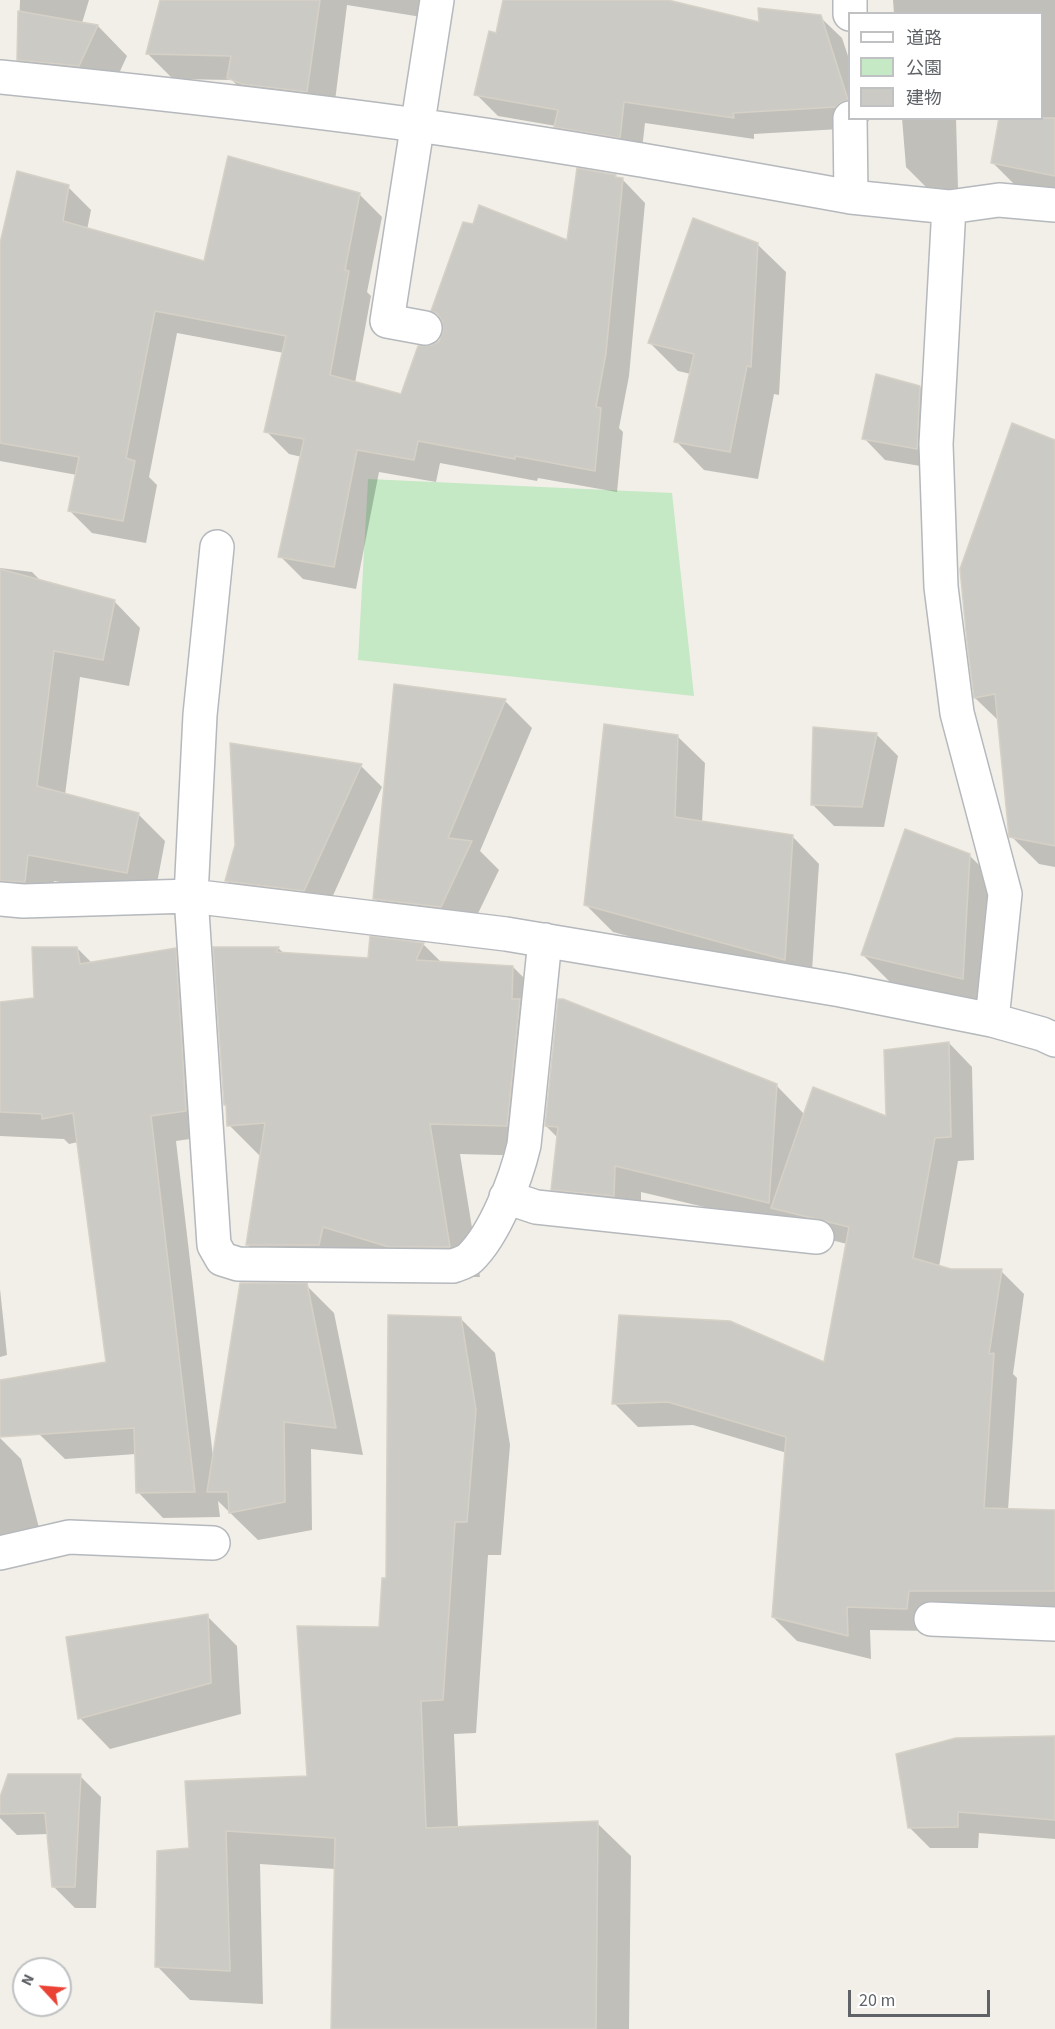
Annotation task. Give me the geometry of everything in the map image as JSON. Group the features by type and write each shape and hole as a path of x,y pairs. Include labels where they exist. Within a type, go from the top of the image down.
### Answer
{"street":[{"path":"425,328 387,321 437,0"},
{"path":"0,77 417,125 640,160 851,197 950,207 999,200 1055,205"},
{"path":"850,120 851,197"},
{"path":"950,207 936,444 941,587 957,713 1005,894 992,1020"},
{"path":"217,547 200,715 191,897 214,1245 222,1259 238,1264 453,1266 469,1259 490,1232 518,1174 524,1145 545,940"},
{"path":"0,898 23,901 191,897 506,934 841,990 992,1020 1055,1040"},
{"path":"506,1197 536,1207 817,1238"},
{"path":"0,1553 69,1537 213,1543"},
{"path":"931,1619 1055,1624"}],"green space":[{"path":"368,479 672,493 694,696 358,660"}],"building":[{"path":"160,0 320,0 307,92 242,84 227,78 231,56 146,54"},
{"path":"503,0 668,0 759,22 758,8 821,15 848,100 836,107 733,113 734,118 624,102 620,138 554,127 558,110 474,95 489,31 496,33"},
{"path":"18,11 98,25 79,66 17,60"},
{"path":"1055,118 1055,176 991,163 999,120"},
{"path":"228,156 360,193 345,270 349,271 330,375 401,394 418,346 432,345 439,341 443,332 442,321 438,314 431,311 463,222 473,224 479,205 567,240 577,168 623,178 606,353 596,407 601,408 595,471 418,441 414,460 357,450 334,567 278,557 304,439 264,432 286,336 155,311 126,458 135,461 123,521 68,511 79,457 0,443 0,243 17,171 69,185 63,221 204,261"},
{"path":"693,218 758,243 751,367 747,366 730,452 674,442 694,354 648,343"},
{"path":"876,374 920,386 917,449 862,439"},
{"path":"1012,423 1055,440 1055,846 1009,837 995,694 974,698 967,642 960,569"},
{"path":"0,569 115,600 103,660 54,651 37,786 139,813 127,873 28,855 25,882 0,881"},
{"path":"394,684 506,699 448,838 472,841 441,907 373,899"},
{"path":"604,724 678,735 675,817 793,835 785,960 584,905"},
{"path":"813,727 877,733 862,807 811,805"},
{"path":"230,743 362,764 304,891 225,881 235,845"},
{"path":"905,829 970,854 963,979 861,955"},
{"path":"370,936 424,943 416,960 513,966 512,999 520,999 507,1126 430,1124 450,1247 389,1247 323,1227 319,1245 246,1245 265,1123 227,1126 213,947 279,947 276,952 368,958"},
{"path":"32,947 77,947 80,964 176,948 186,1111 151,1116 195,1492 136,1493 134,1428 0,1437 0,1380 106,1362 73,1113 42,1119 42,1114 0,1112 0,1002 34,998"},
{"path":"558,999 563,999 777,1084 769,1203 615,1166 614,1196 551,1190 558,1127 545,1126"},
{"path":"949,1042 951,1137 935,1138 913,1258 951,1269 1002,1269 989,1354 994,1353 984,1508 1055,1510 1055,1591 909,1591 907,1609 847,1607 848,1636 772,1617 786,1437 668,1402 612,1404 619,1315 730,1321 824,1362 849,1227 771,1208 813,1087 886,1116 884,1050"},
{"path":"240,1283 307,1283 336,1428 284,1422 285,1502 229,1513 228,1492 207,1492"},
{"path":"388,1315 461,1317 476,1410 467,1522 455,1522 443,1700 421,1701 426,1828 598,1821 596,2029 331,2029 335,1838 226,1831 230,1971 155,1967 157,1851 189,1848 185,1781 307,1776 297,1626 379,1627 382,1578 386,1578"},
{"path":"208,1614 211,1683 78,1719 66,1637"},
{"path":"1055,1736 1055,1820 958,1812 958,1827 908,1828 896,1754 956,1738"},
{"path":"8,1774 81,1774 75,1887 52,1887 45,1813 0,1814 0,1797"}]}
